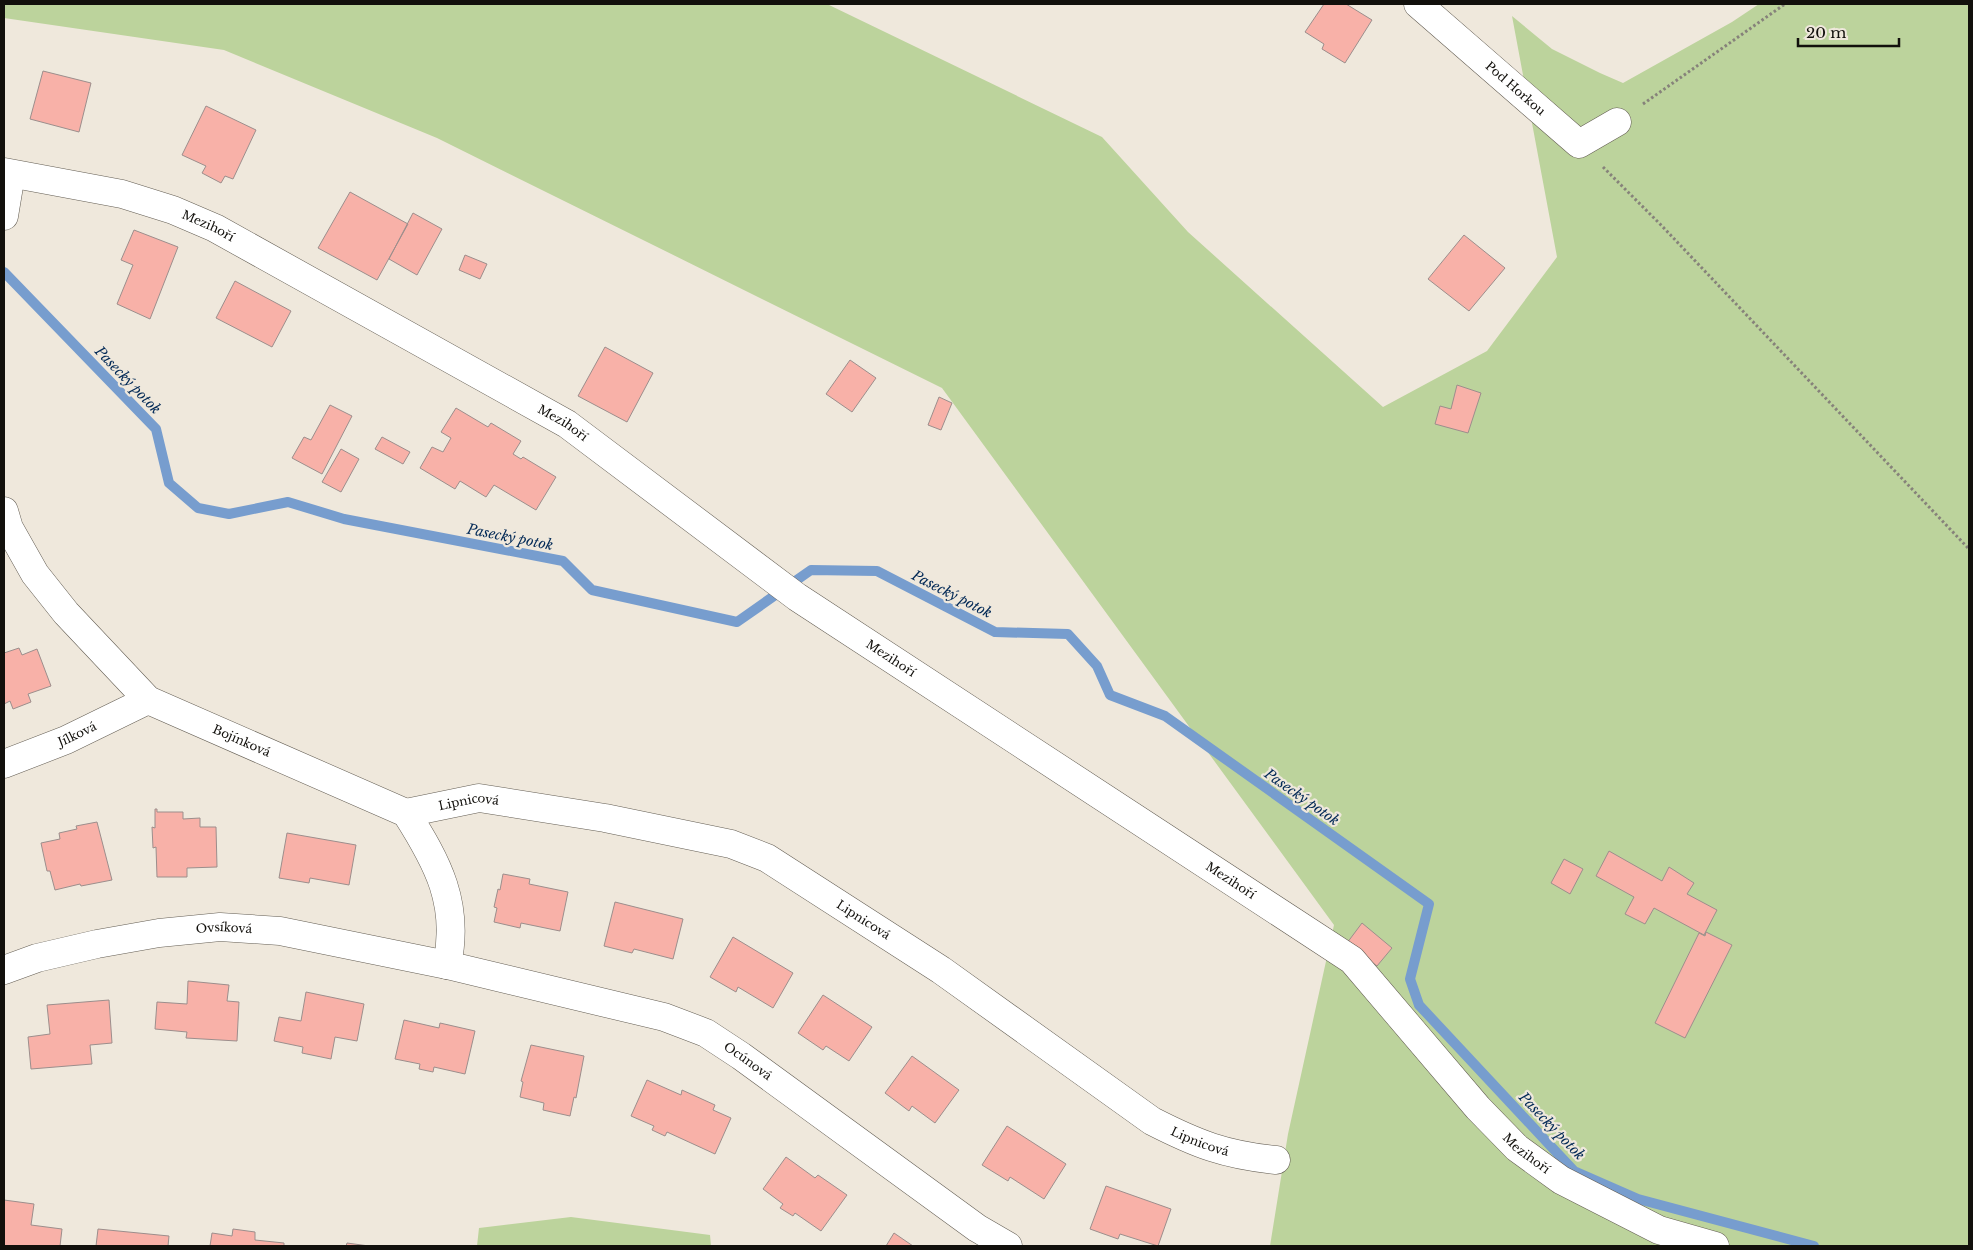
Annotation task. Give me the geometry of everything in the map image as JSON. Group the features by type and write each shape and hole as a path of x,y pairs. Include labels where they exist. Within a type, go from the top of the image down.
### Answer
{"street":[{"name":"Pod Horkou","path":"1418,4 1579,144"},
{"path":"1579,144 1617,122"},
{"path":"4,214 7,173"},
{"name":"Mezihoří","path":"7,173 122,194 173,210 215,228 567,424 797,597 1352,960 1485,1114 1517,1148 1561,1180 1659,1230 1716,1246"},
{"name":"Bojínková","path":"4,511 9,528 35,574 72,619 148,700 406,813"},
{"name":"Jílková","path":"4,764 66,740 148,700"},
{"name":"Lipnicová","path":"406,813 479,798 605,818 731,844 766,858 941,970 1152,1121 1185,1138 1217,1150 1243,1157 1276,1160"},
{"path":"406,813 423,839 440,872 445,888 451,925 450,948 446,965"},
{"name":"Ovsíková","path":"4,970 37,958 97,944 159,933 220,927 280,931 446,965"},
{"name":"Ocúnová","path":"446,965 664,1017 706,1033 742,1056 978,1228 1008,1246"}],"path":[{"path":"1617,122 1785,4"},
{"path":"1579,144 1661,224 1969,549"}],"green space":[{"path":"4,4 827,4 1102,137 1188,232 1383,407 1487,351 1557,257 1512,16 1552,49 1623,83 1732,22 1759,4 1969,4 1969,1246 1270,1246 1288,1134 1334,925 942,388 437,138 224,50 4,18"},
{"path":"571,1217 710,1235 711,1246 477,1246 479,1228"}],"building":[{"path":"1324,4 1346,4 1372,20 1345,63 1322,49 1324,44 1305,32"},
{"path":"43,71 91,83 79,132 30,119"},
{"path":"206,106 256,130 233,179 225,176 221,183 202,173 206,166 182,155"},
{"path":"350,192 408,224 377,280 318,248"},
{"path":"413,213 442,229 417,275 389,259"},
{"path":"134,230 178,247 150,319 117,304 133,265 121,260"},
{"path":"1464,235 1505,268 1469,311 1428,279"},
{"path":"465,255 487,264 480,279 459,270"},
{"path":"235,281 291,311 272,347 216,318"},
{"path":"605,347 653,373 627,422 578,396"},
{"path":"850,360 876,378 852,412 826,394"},
{"path":"1457,385 1481,393 1468,433 1435,424 1440,406 1451,409"},
{"path":"939,397 952,403 941,430 928,425"},
{"path":"330,405 352,416 322,474 292,458 304,437 311,440"},
{"path":"456,408 488,427 491,423 521,441 513,454 521,459 523,457 556,477 536,510 494,485 486,497 460,481 455,489 420,468 432,447 443,452 451,438 441,432"},
{"path":"382,437 410,452 403,464 375,449"},
{"path":"341,449 359,459 341,492 322,482"},
{"path":"19,648 22,655 37,649 51,686 28,694 31,702 13,709 10,701 4,704 4,653"},
{"path":"155,809 157,809 157,812 183,812 183,819 200,818 200,827 216,827 217,867 187,868 187,877 157,877 156,847 153,848 152,827 155,828"},
{"path":"97,822 112,880 81,886 80,884 55,890 50,871 47,871 41,843 60,839 59,833 77,829 76,826"},
{"path":"287,833 356,845 349,885 310,878 309,883 279,878"},
{"path":"1609,851 1662,881 1669,867 1694,883 1687,894 1717,910 1704,935 1654,908 1645,924 1625,914 1634,897 1596,876"},
{"path":"1564,859 1583,869 1570,894 1551,883"},
{"path":"503,874 530,879 529,884 568,892 560,931 521,923 520,928 494,922 497,908 494,907"},
{"path":"615,902 683,919 673,959 634,949 632,953 604,946"},
{"path":"1362,923 1392,948 1377,966 1347,943"},
{"path":"1706,932 1732,945 1685,1038 1655,1023 1699,933 1705,936"},
{"path":"733,937 793,973 773,1008 738,987 736,992 710,977"},
{"path":"188,981 229,985 227,1001 239,1002 237,1041 186,1038 187,1032 155,1029 157,1002 187,1004"},
{"path":"306,992 364,1004 357,1041 335,1037 331,1059 302,1053 303,1047 274,1041 279,1017 301,1021"},
{"path":"823,995 872,1027 849,1061 826,1046 823,1050 798,1033"},
{"path":"109,1000 112,1043 90,1045 92,1064 31,1069 28,1037 50,1034 47,1005"},
{"path":"404,1020 439,1028 440,1023 475,1031 465,1074 434,1067 433,1072 419,1069 420,1064 395,1059"},
{"path":"531,1045 584,1056 576,1098 574,1097 570,1116 543,1110 544,1103 520,1097 523,1082 521,1081"},
{"path":"912,1056 959,1090 935,1123 912,1106 909,1111 885,1093"},
{"path":"647,1080 681,1095 682,1090 715,1105 713,1110 731,1118 715,1154 667,1132 665,1136 652,1130 654,1126 631,1116"},
{"path":"1007,1126 1066,1164 1044,1199 1010,1177 1008,1181 982,1165"},
{"path":"786,1157 815,1178 818,1175 847,1195 821,1231 795,1213 793,1216 780,1208 783,1204 763,1189"},
{"path":"1106,1186 1171,1209 1158,1246 1120,1234 1118,1239 1090,1229"},
{"path":"4,1200 34,1204 31,1225 62,1229 60,1246 4,1246"},
{"path":"98,1229 169,1236 168,1246 96,1246"},
{"path":"233,1229 255,1232 255,1240 284,1243 284,1246 210,1246 212,1233 232,1236"},
{"path":"894,1233 913,1246 886,1246"},
{"path":"347,1243 369,1246 346,1246"}],"waterway":[{"name":"Pasecký potok","path":"4,272 156,429 169,483 198,508 229,514 288,502 344,519 563,561 592,590 737,622 811,570 877,571 995,632 1068,634 1097,666 1110,695 1165,716 1429,904 1410,979 1419,1005 1574,1171 1638,1199 1814,1246"}]}
